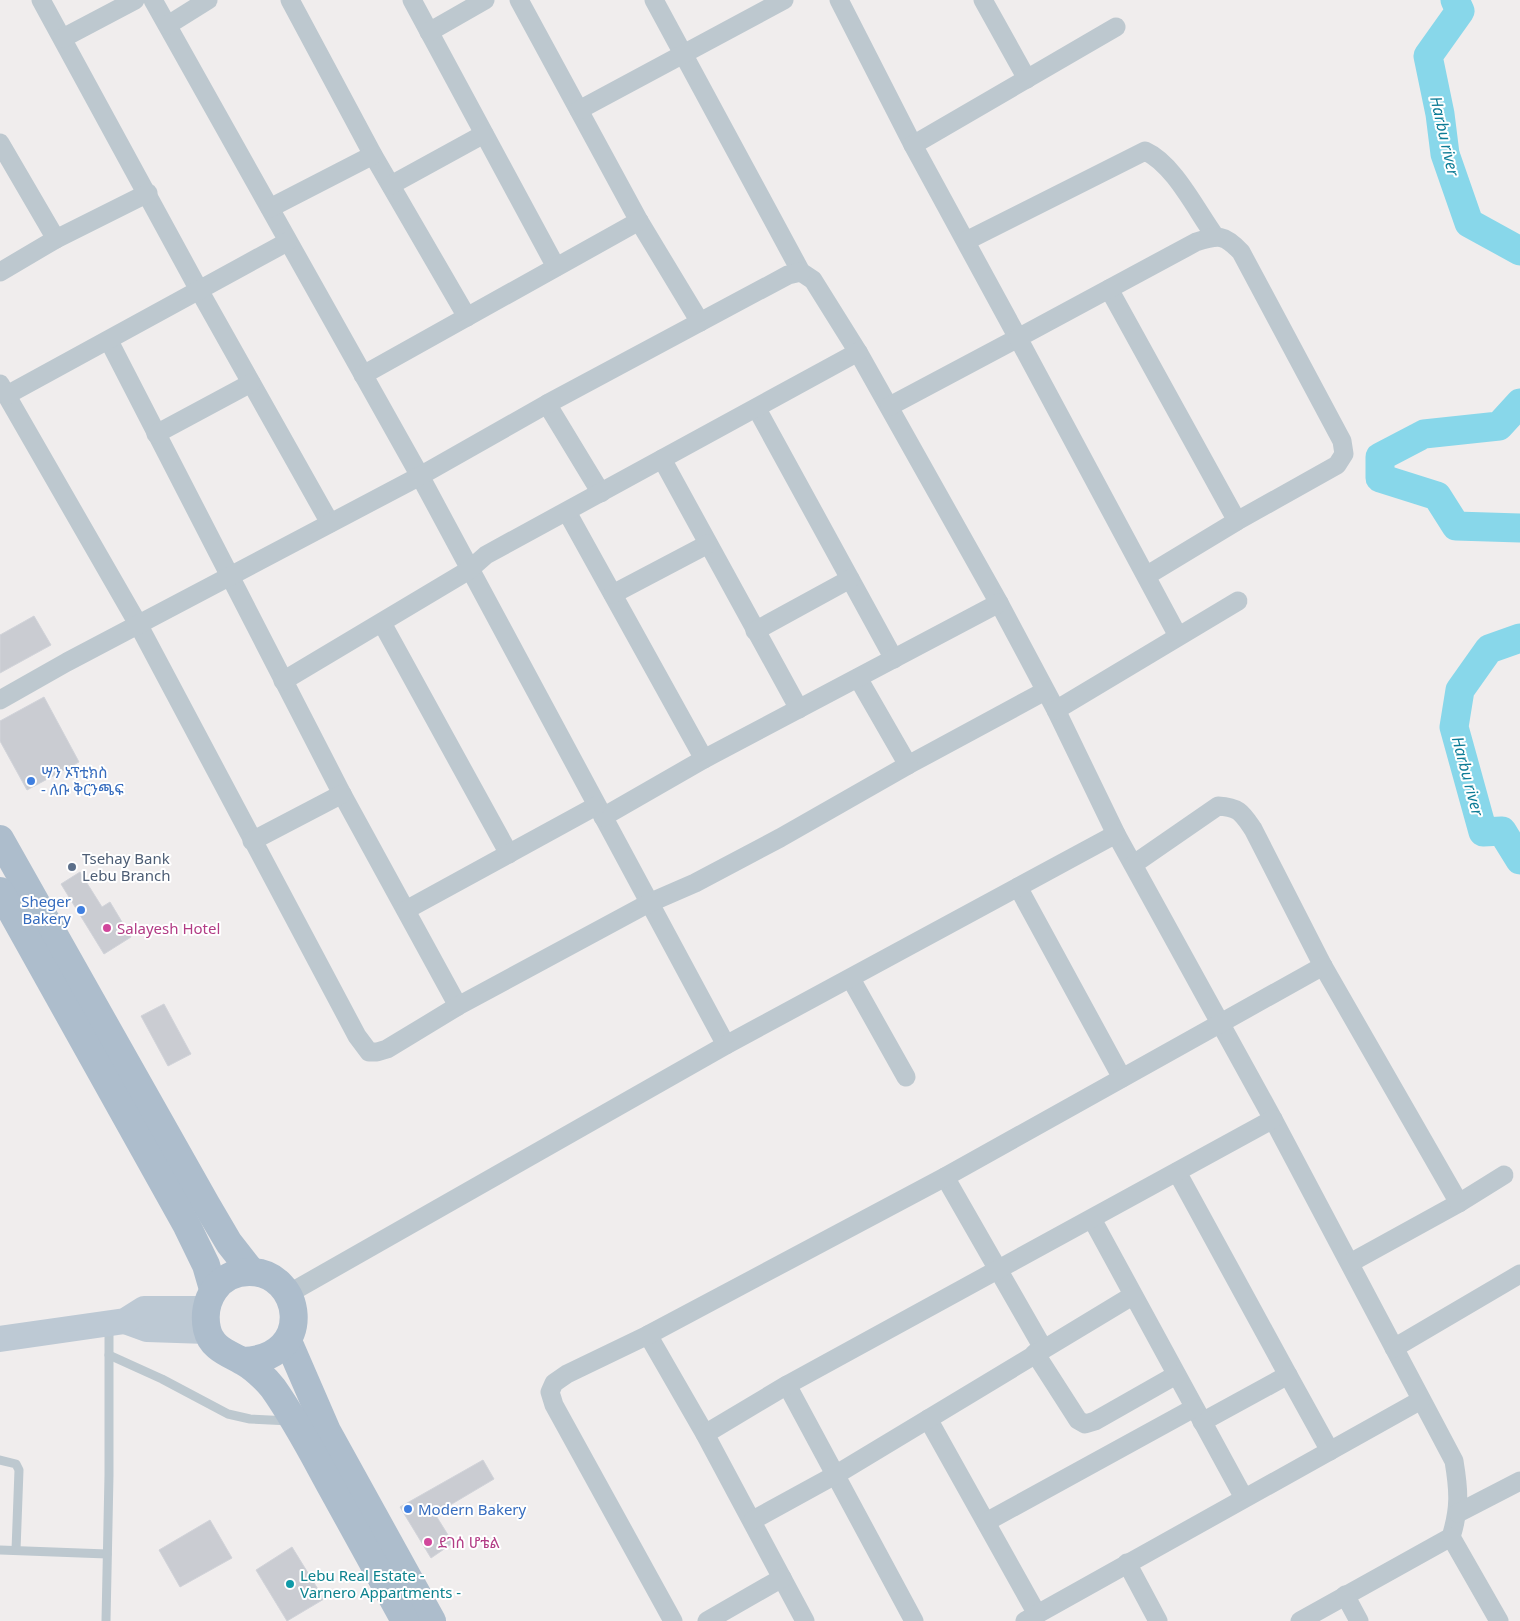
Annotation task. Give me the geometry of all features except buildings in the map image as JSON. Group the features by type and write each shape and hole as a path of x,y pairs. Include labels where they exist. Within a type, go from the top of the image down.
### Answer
{"main road":[{"path":"0,839 206,1204 229,1243 251,1271"},
{"path":"4,908 188,1226 206,1266 208,1310 221,1351 243,1361 271,1386 295,1422 405,1621"},
{"path":"208,1310 224,1279 236,1273 251,1271 272,1278 288,1294 294,1309 294,1325 288,1340 276,1353 260,1360 243,1361"},
{"path":"288,1340 327,1431 432,1621"}],"street":[{"path":"41,0 148,193 199,290 330,523"},
{"path":"63,38 135,0"},
{"path":"153,0 420,476 726,1045"},
{"path":"168,25 208,0"},
{"path":"290,0 373,155 467,317"},
{"path":"412,0 556,267"},
{"path":"429,32 485,0"},
{"path":"519,0 639,221 700,322"},
{"path":"654,0 684,52 801,272 813,280 858,352 999,603 1056,710 1116,834 1273,1119 1454,1461 1459,1488 1458,1513 1451,1537 1300,1621"},
{"path":"579,110 784,0"},
{"path":"839,0 913,145 1178,636"},
{"path":"983,0 1027,79"},
{"path":"913,145 1116,27"},
{"path":"391,185 484,134"},
{"path":"0,143 56,239"},
{"path":"966,241 1144,152 1157,157 1168,170 1214,236"},
{"path":"270,208 373,155"},
{"path":"0,272 56,239 148,193"},
{"path":"363,375 639,221"},
{"path":"890,406 1196,242 1214,236 1229,239 1241,252 1342,441 1344,454 1337,465 1237,521 1146,576"},
{"path":"288,242 109,341 3,390 138,624 357,1036 369,1052 387,1049 458,1006 649,903 695,883 780,838 908,765 1045,691"},
{"path":"0,700 138,624 420,476 547,404 700,322 788,275 801,272"},
{"path":"1109,289 1237,521"},
{"path":"109,341 342,794 458,1006"},
{"path":"283,681 382,624 469,570 486,555 757,409 858,352"},
{"path":"156,434 251,382"},
{"path":"547,404 601,493"},
{"path":"757,409 894,659"},
{"path":"662,459 799,709"},
{"path":"568,512 704,759"},
{"path":"613,594 708,544"},
{"path":"755,630 850,579"},
{"path":"1056,710 1238,601"},
{"path":"406,910 509,854 704,759 999,603"},
{"path":"382,624 509,854"},
{"path":"858,678 908,765"},
{"path":"252,841 342,794"},
{"path":"1134,864 1218,806 1232,806 1243,814 1253,829 1323,966 1459,1203"},
{"path":"288,1294 726,1045 1116,834"},
{"path":"1018,887 1122,1078"},
{"path":"673,1621 554,1405 550,1392 554,1383 567,1374 648,1335 945,1178 1323,966"},
{"path":"851,979 906,1077"},
{"path":"706,1434 787,1385 1273,1119"},
{"path":"1177,1172 1330,1451"},
{"path":"1350,1263 1459,1203 1504,1175"},
{"path":"945,1178 999,1268 1039,1350 1078,1420 1085,1424 1095,1421 1176,1375"},
{"path":"1092,1219 1132,1296 1244,1498"},
{"path":"1394,1348 1520,1274"},
{"path":"753,1520 837,1474 1039,1350 1132,1296"},
{"path":"0,1340 117,1323 144,1309 208,1310"},
{"path":"648,1335 706,1434 805,1621"},
{"path":"986,1522 1198,1415 1288,1375"},
{"path":"787,1385 837,1474 914,1621"},
{"path":"928,1419 986,1522 1031,1618 1421,1400"},
{"path":"1458,1513 1520,1481"},
{"path":"1451,1537 1498,1621"},
{"path":"1127,1563 1158,1621"},
{"path":"707,1621 782,1578"},
{"path":"1345,1595 1359,1621"}],"lane":[{"path":"106,1621 108,1355 117,1323"},
{"path":"108,1355 162,1379 228,1414 250,1419 295,1422"},
{"path":"0,1460 16,1464 19,1470 16,1550"},
{"path":"0,1550 108,1554"}],"waterway":[{"name":"Harbu river","path":"1455,0 1460,11 1428,56 1440,114 1445,154 1469,223 1520,251"},
{"name":"Harbu river","path":"1520,403 1499,426 1424,434 1380,457 1380,478 1437,496 1456,526 1520,528"},
{"name":"Harbu river","path":"1520,638 1489,649 1460,690 1454,727 1483,832 1502,831 1520,860"}],"place":[{"name":"ሣን ኦፕቲክስ - ለቡ ቅርንጫፍ","path":"31,781"},
{"name":"Tsehay Bank Lebu Branch","path":"72,867"},
{"name":"Sheger Bakery","path":"81,910"},
{"name":"Salayesh Hotel","path":"107,928"},
{"name":"Modern Bakery","path":"408,1509"},
{"name":"ደገሰ ሆቴል","path":"428,1542"},
{"name":"Lebu Real Estate - Varnero Appartments -","path":"290,1584"}]}
